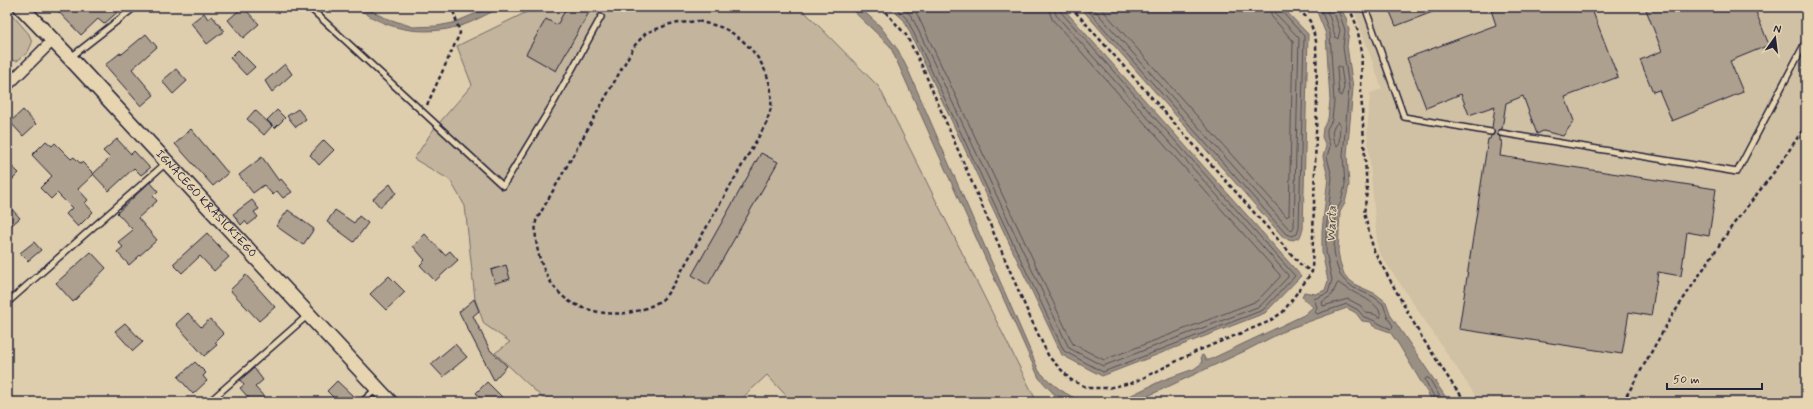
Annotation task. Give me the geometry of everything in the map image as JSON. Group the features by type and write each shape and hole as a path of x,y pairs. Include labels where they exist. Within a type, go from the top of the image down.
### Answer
{"street":[{"name":"IGNACEGO KRASICKIEGO","path":"24,8 390,402"},
{"path":"7,86 53,40"}],"lane":[{"path":"70,58 135,7"},
{"path":"309,7 503,186 554,102 601,17"},
{"path":"1365,7 1404,117 1491,132"},
{"path":"1501,133 1737,172 1806,40"},
{"path":"7,303 167,162"},
{"path":"209,402 309,314"},
{"path":"362,402 377,388"}],"path":[{"path":"423,112 460,33 455,21 452,7"},
{"path":"881,7 906,35 937,101 1049,357 1071,380 1088,388 1108,388 1135,382 1195,352 1268,322 1283,312 1312,272 1317,98 1316,41 1310,20 1296,7"},
{"path":"1071,7 1301,265 1312,272"},
{"path":"1349,7 1356,24 1362,51 1361,92 1367,191 1364,213 1374,251 1421,336 1455,388 1467,402"},
{"path":"698,21 725,29 746,43 761,60 769,86 771,106 767,122 674,284 662,300 644,309 618,315 595,312 570,302 551,283 540,258 534,235 536,221 635,45 646,33 670,24 698,21"},
{"path":"1623,402 1670,319 1732,226 1778,167 1806,125"}],"shaded area":[{"path":"537,7 800,7 879,87 1037,402 792,402 767,375 738,402 547,402 495,353 510,342 484,324 475,299 465,206 450,180 414,159 433,130 472,85 457,46"},
{"path":"1353,7 1806,7 1806,219 1803,225 1806,227 1806,402 1479,401 1378,251 1367,133 1370,93 1382,89"},
{"path":"7,9 29,34 32,43 28,52 17,61 7,60"}],"water":[{"path":"357,7 364,7 383,17 413,27 437,26 453,23 491,7 503,7 469,23 440,30 425,31 396,27 369,16"},
{"path":"849,7 859,7 880,26 898,50 909,72 1039,371 1060,390 1085,402 1069,402 1053,393 1039,378 890,46"},
{"path":"889,7 1062,7 1301,276 1265,313 1102,376 1062,355 904,20"},
{"path":"1080,7 1282,7 1308,34 1303,229 1300,237 1293,240 1284,238"},
{"name":"Warta","path":"1315,7 1340,7 1346,18 1349,30 1347,46 1353,88 1347,155 1349,185 1345,203 1340,212 1338,251 1344,274 1356,285 1376,294 1386,302 1391,316 1449,402 1433,402 1390,332 1373,326 1371,322 1362,321 1356,313 1347,308 1288,329 1247,350 1135,402 1117,402 1163,380 1194,369 1202,363 1201,356 1203,355 1206,360 1209,360 1304,315 1313,307 1302,297 1304,292 1316,294 1325,290 1328,281 1322,252 1322,231 1328,177 1323,157 1326,146 1322,137 1323,128 1328,119 1330,101 1326,34"}],"building":[{"path":"54,7 123,7 104,24 98,19 81,35"},
{"path":"243,7 259,24 243,38 228,20"},
{"path":"567,7 592,7 556,71 526,54 546,19 557,25"},
{"path":"1388,7 1443,7 1443,8 1396,26"},
{"path":"1490,7 1591,7 1618,77 1565,97 1574,121 1563,136 1543,131 1537,134 1523,96 1506,103 1502,129 1498,130 1497,133 1500,137 1500,141 1502,141 1500,156 1716,189 1709,236 1687,232 1681,276 1658,272 1651,316 1629,312 1622,354 1459,329 1488,139 1490,139 1495,132 1492,128 1495,106 1469,115 1461,94 1426,108 1407,58 1496,25"},
{"path":"1645,7 1754,7 1769,45 1730,61 1743,92 1672,121 1659,90 1653,92 1640,60 1662,51"},
{"path":"204,13 208,19 212,16 224,31 207,44 191,23"},
{"path":"146,34 157,47 132,69 154,95 141,106 105,65 120,53 122,54"},
{"path":"238,50 255,67 246,75 230,58"},
{"path":"285,64 292,74 272,92 265,81"},
{"path":"176,69 187,81 173,94 162,81"},
{"path":"298,109 306,119 296,127 287,116"},
{"path":"23,110 36,124 23,136 10,122"},
{"path":"255,110 272,126 264,135 247,119"},
{"path":"277,110 285,118 275,128 267,120"},
{"path":"191,129 228,173 213,186 175,144"},
{"path":"117,139 131,154 134,151 150,168 141,175 134,168 109,191 93,174 110,158 103,151"},
{"path":"324,140 334,150 319,165 310,155"},
{"path":"46,141 52,146 55,143 71,159 74,157 80,163 82,162 94,174 78,189 88,200 85,203 93,212 78,227 66,214 72,208 57,193 51,199 40,188 52,176 32,155"},
{"path":"761,153 778,162 708,285 692,275"},
{"path":"262,157 279,181 281,179 292,192 283,198 277,191 273,195 264,185 253,193 239,175"},
{"path":"7,162 19,173 7,185"},
{"path":"150,182 158,191 153,196 157,201 138,218 157,240 129,265 117,252 123,247 118,242 133,230 117,213"},
{"path":"390,184 396,193 380,207 373,199"},
{"path":"252,200 259,209 254,212 258,217 248,225 245,221 241,225 233,214"},
{"path":"7,204 20,218 7,229"},
{"path":"288,210 314,229 303,245 276,226"},
{"path":"335,210 354,223 359,216 368,223 354,242 327,222"},
{"path":"207,233 229,257 214,271 200,256 182,273 173,264"},
{"path":"425,234 445,255 450,251 458,260 435,281 420,265 425,260 413,246"},
{"path":"34,242 41,250 28,261 20,253"},
{"path":"91,252 106,268 73,302 56,283"},
{"path":"506,265 510,279 495,283 491,270"},
{"path":"246,275 275,307 259,321 230,290"},
{"path":"389,276 405,292 386,310 370,294"},
{"path":"474,299 479,311 473,316 490,350 507,366 494,380 459,312"},
{"path":"188,313 201,327 210,319 224,334 215,343 217,345 204,356 176,324"},
{"path":"125,323 143,342 133,351 115,331"},
{"path":"455,344 467,357 443,377 431,364"},
{"path":"195,362 206,373 203,376 207,381 193,394 178,377"},
{"path":"254,368 263,380 255,387 269,402 252,402 240,388 244,385 240,380"},
{"path":"337,381 353,396 346,402 338,402 327,391"},
{"path":"487,382 507,402 484,402 476,393"}]}
